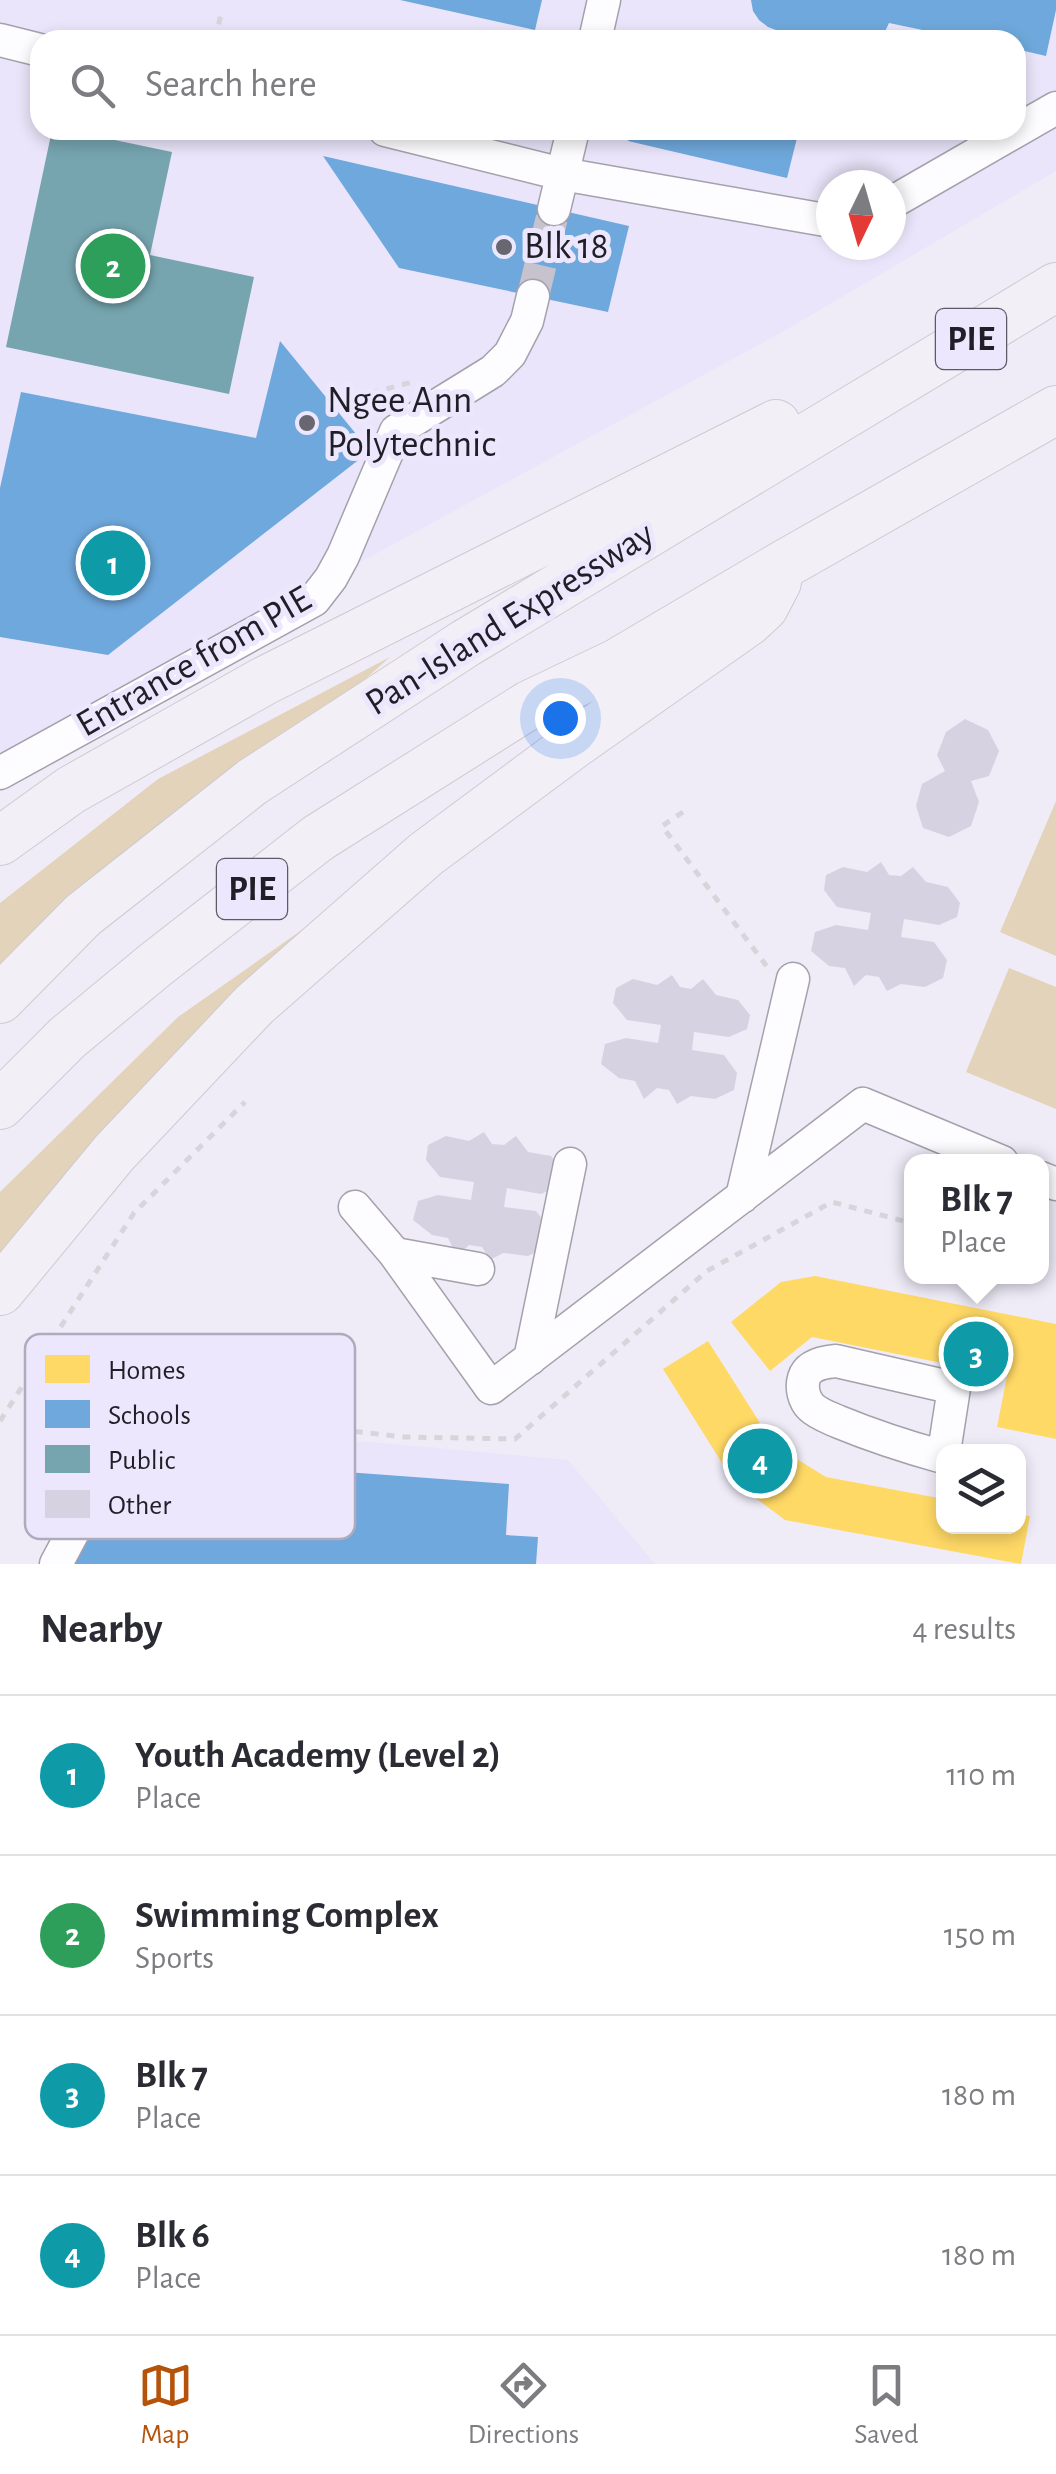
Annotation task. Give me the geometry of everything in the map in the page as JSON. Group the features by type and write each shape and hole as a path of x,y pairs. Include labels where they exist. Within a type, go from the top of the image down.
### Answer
{"highway":[{"name":"Pan-Island Expressway","path":"0,1000 84,916 252,782 466,643 1056,287"},
{"path":"0,840 71,790 264,681 808,408 841,398 886,392"},
{"name":"PIE","path":"0,1105 68,1038 318,838 529,705 617,663 1056,410"},
{"path":"0,1291 114,1154 254,1006 426,854 750,621 764,607 783,565"}],"lane":[{"path":"597,30 604,0"},
{"path":"0,40 30,48"},
{"path":"1026,125 1056,108"},
{"path":"424,140 562,174 816,218"},
{"path":"554,208 570,140"},
{"path":"906,194 1000,140"},
{"name":"Entrance from PIE","path":"0,773 314,600 343,556 396,431 492,371 510,354 527,322 533,296"},
{"path":"742,1197 793,980"},
{"path":"355,1207 395,1254 491,1388 863,1104 983,1154"},
{"path":"530,1358 570,1164"},
{"path":"395,1254 478,1270"},
{"path":"56,1564 69,1539"}],"path":[{"path":"217,30 222,10"},
{"path":"683,812 662,826 768,968 793,980"},
{"path":"56,1334 134,1213 245,1102"},
{"path":"0,1421 25,1382"}],"shaded area":[{"name":"Ngee Ann Polytechnic","path":"0,0 1056,0 1056,171 906,259 906,170 816,170 816,260 905,260 784,331 141,682 0,786"},
{"path":"390,657 0,1006 0,903 158,779"},
{"path":"1056,801 1056,956 1000,932"},
{"path":"390,868 0,1262 0,1192 178,1017"},
{"path":"1009,968 1056,987 1056,1109 966,1072"},
{"path":"355,1440 568,1460 655,1564 69,1564 82,1539 355,1539"}],"building: Homes":[{"path":"815,1276 1056,1324 1056,1439 997,1427 1007,1376 812,1337 770,1371 731,1322 781,1282"},
{"path":"708,1341 774,1445 826,1477 936,1498 936,1534 1026,1534 1026,1515 1030,1516 1021,1564 785,1520 734,1482 663,1369"}],"building: Schools":[{"path":"400,0 542,0 535,30"},
{"path":"751,0 1056,0 1046,56 1026,51 1026,30 923,30 889,23 886,30 776,30 759,20"},
{"path":"628,140 796,140 787,178"},
{"name":"Blk 18","path":"323,156 629,226 608,312 399,268"},
{"path":"280,341 370,451 108,655 0,637 0,488 21,392 256,438"},
{"path":"355,1473 509,1484 506,1535 538,1537 536,1564 71,1564 84,1539 355,1539"}],"building: Public":[{"path":"50,140 115,140 172,152 150,255 254,277 229,394 6,347"}],"building: Other":[{"path":"965,719 988,730 999,751 989,776 971,781 979,802 971,826 949,837 923,828 916,806 922,784 945,771 937,755 946,732"},
{"path":"881,862 889,875 901,876 913,867 926,882 948,887 960,903 957,917 939,925 904,919 901,937 934,942 947,960 943,978 925,987 901,984 887,991 879,977 866,975 854,986 845,968 829,966 811,951 815,932 836,925 868,930 871,913 837,907 824,890 826,875 843,867 867,872"},
{"path":"672,975 680,987 691,989 703,979 716,995 738,1000 750,1015 747,1029 729,1037 694,1032 692,1050 724,1055 737,1073 734,1090 715,1099 691,1096 677,1104 669,1090 657,1088 644,1099 635,1081 619,1078 601,1064 605,1044 626,1038 658,1043 661,1025 627,1020 613,1003 616,988 633,979 657,985"},
{"path":"484,1132 492,1144 504,1145 516,1136 528,1152 551,1156 563,1172 559,1186 541,1194 507,1188 504,1207 536,1211 550,1229 546,1247 528,1256 503,1253 490,1260 482,1247 469,1245 457,1256 448,1238 432,1235 413,1220 418,1201 438,1195 471,1200 474,1182 440,1177 426,1160 428,1145 446,1136 469,1141"}],"tunnel":[{"path":"533,296 554,209"}],"place":[{"name":"Blk 18","path":"504,247"},
{"name":"Swimming Complex","path":"113,266"},
{"name":"Ngee Ann Polytechnic","path":"307,423"},
{"name":"Youth Academy (Level 2)","path":"113,563"},
{"name":"Blk 7","path":"976,1354"},
{"name":"Blk 6","path":"760,1461"}]}
